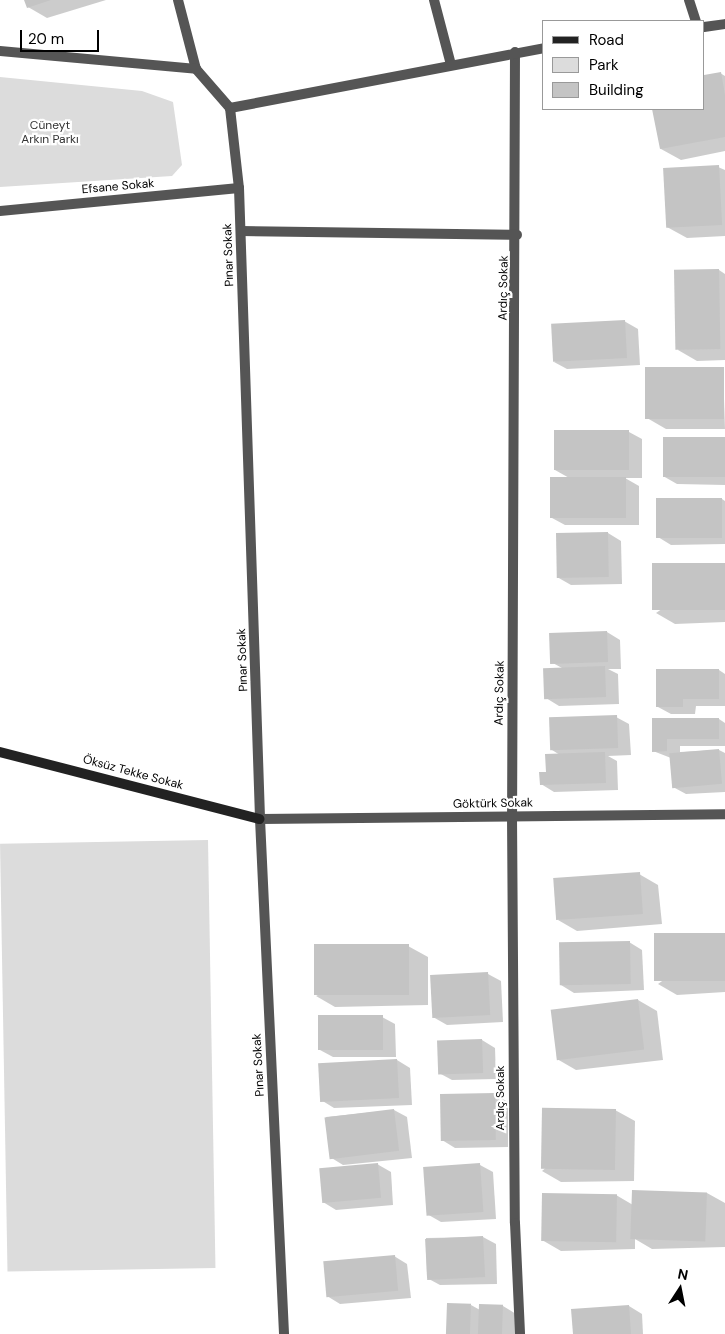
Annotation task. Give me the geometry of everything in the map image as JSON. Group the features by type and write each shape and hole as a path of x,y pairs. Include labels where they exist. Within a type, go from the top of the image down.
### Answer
{"main road":[{"name":"Öksüz Tekke Sokak","path":"0,752 260,819"}],"street":[{"path":"178,0 196,69 230,108 542,48"},
{"path":"434,0 451,65"},
{"path":"689,0 696,20"},
{"path":"705,27 725,24"},
{"path":"0,51 196,69"},
{"name":"Ardıç Sokak","path":"515,52 517,235 512,816 515,1223 520,1334"},
{"name":"Pınar Sokak","path":"230,108 239,188 241,231 260,819 284,1334"},
{"name":"Efsane Sokak","path":"0,211 239,188"},
{"path":"241,231 517,235"},
{"name":"Göktürk Sokak","path":"260,819 725,814"}],"green space":[{"name":"Cüneyt Arkın Parkı","path":"0,77 142,91 173,102 182,165 172,176 0,187"},
{"path":"208,840 215,1268 8,1272 0,844"}],"building":[{"path":"24,0 51,0 27,8"},
{"path":"721,72 725,95 725,137 660,149 652,110 705,110 705,75"},
{"path":"719,165 722,225 666,228 663,168"},
{"path":"719,269 720,349 675,350 674,270"},
{"path":"625,320 627,358 553,362 551,324"},
{"path":"645,367 724,367 724,419 645,419"},
{"path":"554,430 629,430 629,470 554,470"},
{"path":"663,437 725,437 725,477 663,477"},
{"path":"550,477 626,477 626,518 550,518"},
{"path":"656,498 722,498 722,538 656,538"},
{"path":"608,532 609,577 557,578 556,533"},
{"path":"652,563 725,563 725,610 652,610"},
{"path":"607,631 608,662 550,664 549,633"},
{"path":"605,666 606,697 544,699 543,668"},
{"path":"656,669 719,669 719,699 683,699 683,707 656,707"},
{"path":"617,715 618,748 550,750 549,717"},
{"path":"652,718 719,718 719,739 667,739 667,751 652,752"},
{"path":"719,749 722,784 672,788 669,753"},
{"path":"605,752 606,783 540,785 539,772 546,772 545,754"},
{"path":"640,872 643,914 556,920 553,878"},
{"path":"654,933 725,933 725,981 654,981"},
{"path":"630,941 631,984 560,985 559,942"},
{"path":"314,944 409,944 409,995 314,995"},
{"path":"488,972 490,1015 432,1018 430,975"},
{"path":"638,999 644,1050 557,1060 551,1010"},
{"path":"318,1015 383,1015 383,1050 318,1050"},
{"path":"482,1039 483,1073 438,1075 437,1041"},
{"path":"397,1059 399,1098 320,1102 318,1063"},
{"path":"495,1093 496,1140 441,1141 440,1094"},
{"path":"542,1108 616,1109 615,1170 541,1169"},
{"path":"394,1109 399,1151 330,1159 325,1118"},
{"path":"378,1163 381,1198 322,1203 319,1168"},
{"path":"480,1163 483,1212 427,1216 423,1167"},
{"path":"632,1190 707,1193 705,1242 630,1239"},
{"path":"542,1193 617,1194 616,1242 541,1241"},
{"path":"483,1236 485,1277 427,1280 425,1239"},
{"path":"395,1255 398,1291 326,1297 323,1261"},
{"path":"447,1303 471,1304 470,1334 446,1334"},
{"path":"479,1304 503,1305 502,1334 478,1334"},
{"path":"629,1305 631,1334 573,1334 571,1309"}]}
